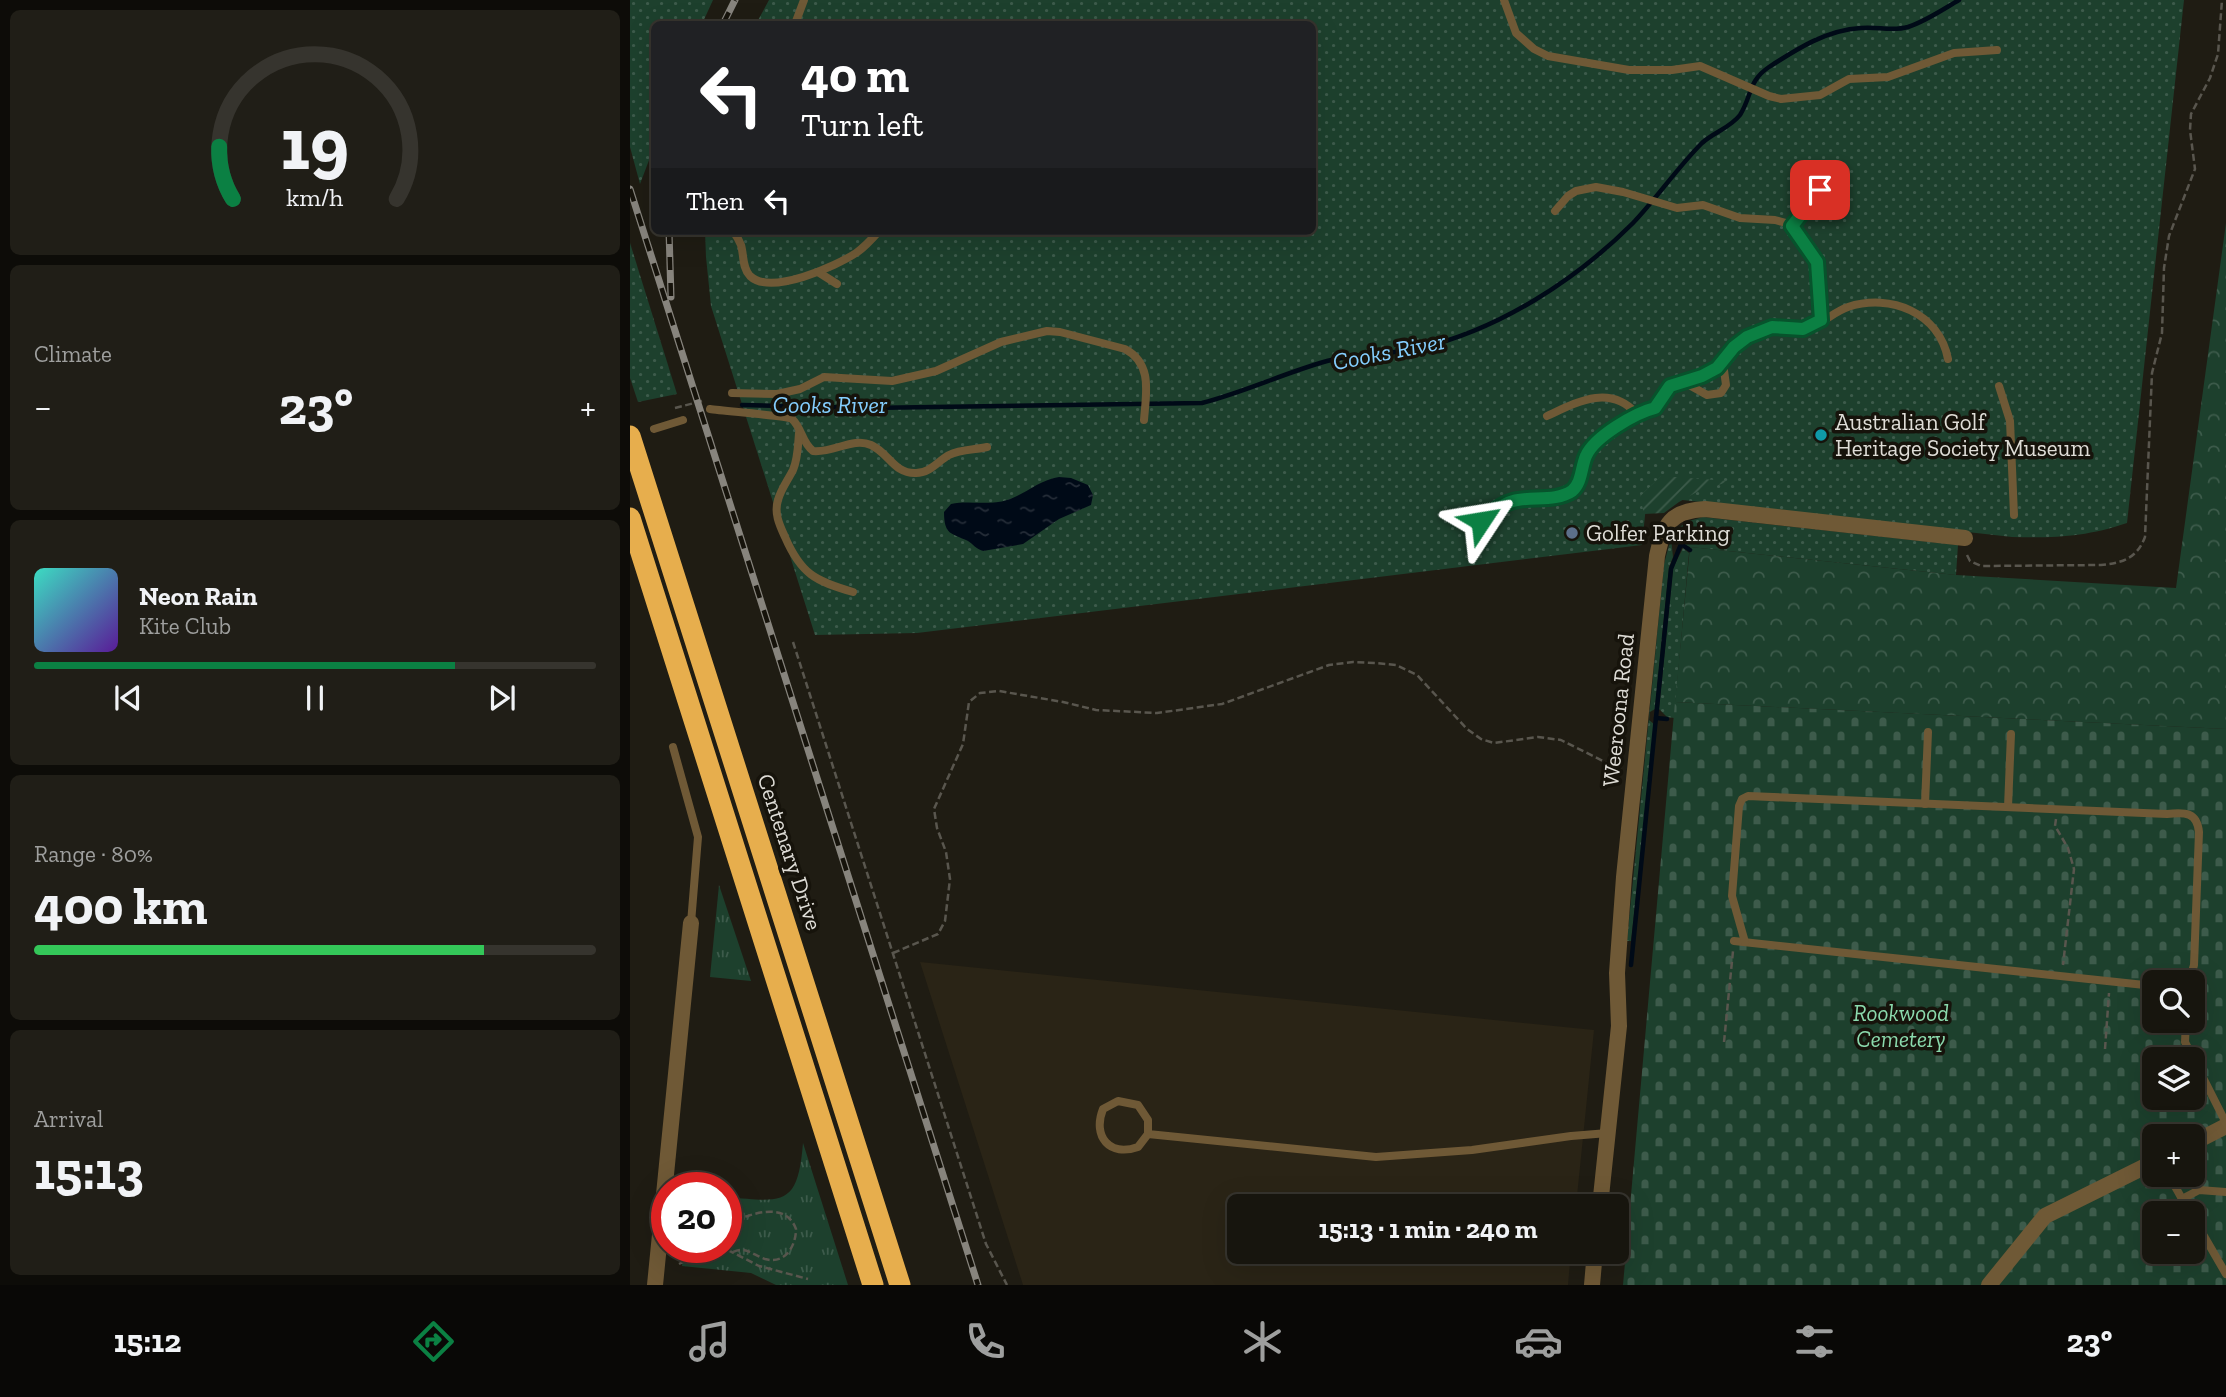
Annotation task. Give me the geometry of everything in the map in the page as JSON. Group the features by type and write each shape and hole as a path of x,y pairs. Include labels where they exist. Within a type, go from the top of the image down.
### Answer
{"highway":[{"name":"Centenary Drive","path":"631,440 900,1285"},
{"path":"630,518 873,1285"}],"street":[{"name":"Weeroona Road","path":"1601,1194 1619,1026 1618,955 1634,775 1657,556 1666,525 1680,513 1691,510 1718,510 1965,538"},
{"path":"655,1285 691,923"},
{"path":"2205,1136 2226,1125"},
{"path":"1989,1285 2045,1216 2142,1168"},
{"path":"1592,1285 1594,1264"}],"lane":[{"path":"796,21 804,0"},
{"path":"1504,0 1516,33 1534,50 1548,56 1629,70 1672,70 1695,65 1782,99 1814,97 1849,79 1888,78 1954,53 1997,50"},
{"path":"1555,211 1576,191 1596,187 1677,208 1703,205 1740,219 1775,220 1792,226 1817,262 1821,320"},
{"path":"1792,226 1820,190"},
{"path":"735,235 741,245 746,271 754,279 779,281 818,272 854,254 875,235"},
{"path":"818,272 836,284"},
{"path":"1481,521 1512,501 1551,497 1572,491 1577,485 1586,455 1592,445 1636,413 1655,408 1670,386 1702,376 1723,363 1740,342 1762,331 1782,326 1803,329 1857,305 1885,303 1916,313 1934,327 1941,336 1948,359"},
{"path":"732,393 777,394 800,389 824,377 892,382 936,371 1002,342 1047,331 1060,332 1135,354 1142,364 1147,386 1144,420"},
{"path":"1682,381 1707,394 1721,393 1726,385 1723,363"},
{"path":"1999,386 2010,421 2014,515"},
{"path":"1547,416 1572,404 1601,396 1619,399 1636,413"},
{"path":"710,410 785,416 794,420 803,441 813,452 832,451 850,443 868,443 898,469 909,473 929,470 949,455 987,447"},
{"path":"654,429 683,420"},
{"path":"799,430 795,465 781,490 777,504 778,520 792,554 802,569 853,592"},
{"path":"1925,804 1928,732"},
{"path":"2008,807 2011,734"},
{"path":"673,747 698,837 691,923"},
{"path":"1745,942 1732,896 1739,806 1742,799 1748,796 2167,814 2182,812 2191,814 2198,822 2193,970"},
{"path":"1734,941 2142,985"},
{"path":"2185,1033 2185,1042 2226,1125"},
{"path":"1118,1101 1138,1105 1148,1120 1148,1134 1141,1145 1130,1150 1118,1150 1110,1146 1101,1132 1103,1109 1118,1101"},
{"path":"1148,1134 1376,1157 1472,1150 1608,1133"},
{"path":"2175,1187 2182,1199 2199,1190 2226,1192"},
{"path":"2205,1238 2226,1274"}],"path":[{"path":"1965,538 1964,549 1970,561 1981,566 2118,563 2128,559 2141,546 2145,537 2152,373 2162,333 2164,268 2169,236 2195,169 2190,130 2191,114 2210,78 2218,54 2222,0"},
{"path":"793,642 986,1244 1007,1285"},
{"path":"893,953 938,934 945,921 950,879 946,852 937,828 934,809 963,744 969,702 980,693 999,691 1096,710 1157,713 1222,704 1329,665 1375,663 1396,666 1417,675 1467,729 1481,739 1494,743 1538,737 1561,740 1634,775"},
{"path":"2056,809 2055,826 2068,848 2074,869 2062,976"},
{"path":"1724,1042 1734,941"},
{"path":"2105,1049 2109,981"},
{"path":"742,1218 774,1212 787,1216 796,1229 792,1248 782,1257 771,1259 742,1250"},
{"path":"742,1257 759,1266 808,1279"}],"shaded area":[{"path":"920,962 1594,1030 1577,1194 1227,1194 1227,1264 1570,1264 1568,1285 1023,1285"}],"green space":[{"path":"630,0 713,0 703,21 651,21 651,155 640,184 630,147"},
{"path":"769,0 2184,0 2127,523 2070,536 2012,537 1647,496 1642,545 917,633 815,635 711,306 705,235 1316,235 1316,21 758,21"},
{"path":"2226,223 2226,729 1675,702 1690,547 1956,575 2176,588"},
{"path":"630,243 677,394 638,402 630,378"},
{"path":"1661,476 1730,481 1695,493 1664,513 1644,514 1640,496"},
{"path":"1703,517 1958,545 1956,575 1684,545 1689,529 1678,528"},
{"path":"1671,538 1673,557 1669,567 1655,709 1650,712 1649,720 1655,725 1631,941 1627,941 1664,564"},
{"path":"1683,548 1689,553 1674,718 1667,717 1659,709 1673,568"},
{"name":"Rookwood Cemetery","path":"1675,702 2226,729 2226,1285 1623,1285 1625,1264 1629,1264 1629,1218"},
{"path":"719,885 751,981 710,977"},
{"path":"803,1143 848,1285 776,1285 751,1273 682,1266 682,1263 742,1263 742,1198 761,1200 784,1196 797,1179"}],"water":[{"path":"1059,477 1071,478 1088,485 1093,495 1091,505 1059,519 1023,544 983,551 950,532 945,525 944,512 951,504 1000,502"}],"waterway":[{"name":"Cooks River","path":"742,405 867,408 1202,403 1327,361 1410,350 1450,340 1535,300 1562,283 1611,244 1633,223 1702,143 1740,115 1757,78 1769,67 1824,36 1861,28 1908,27 1959,0"},
{"path":"1631,965 1671,569 1681,544 1690,550"},
{"path":"1656,718 1667,719"}],"railway":[{"path":"724,21 735,0"},
{"path":"630,189 978,1285"},
{"path":"669,235 671,297"}],"place":[{"name":"Australian Golf Heritage Society Museum","path":"1821,435"},
{"name":"Golfer Parking","path":"1572,533"}],"route":[{"path":"1481,521 1512,501 1551,497 1572,491 1580,480 1586,455 1597,440 1636,413 1655,408 1664,392 1674,383 1702,376 1717,368 1734,347 1747,337 1772,327 1803,329 1821,320 1817,262 1792,226 1820,190"}]}
